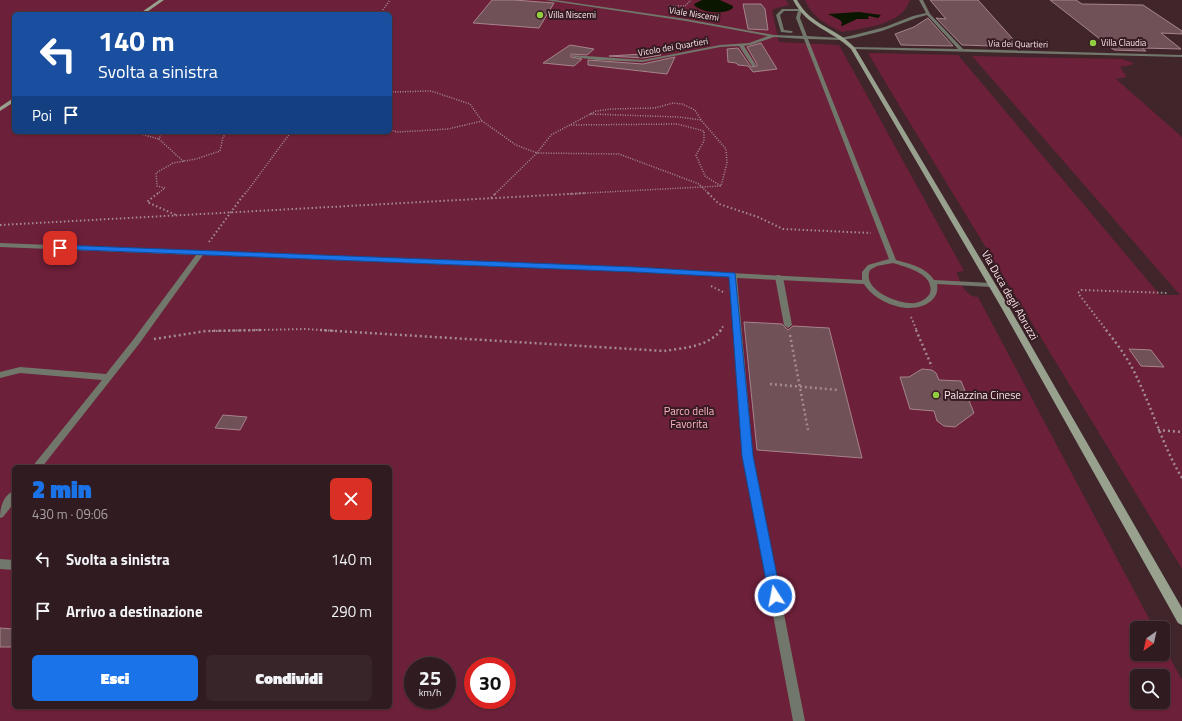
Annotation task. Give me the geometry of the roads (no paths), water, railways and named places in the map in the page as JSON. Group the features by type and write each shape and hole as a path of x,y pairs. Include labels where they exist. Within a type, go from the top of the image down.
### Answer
{"street":[{"path":"144,12 162,0"},
{"name":"Viale Niscemi","path":"547,0 686,20 774,36"},
{"path":"921,0 928,14 962,51"},
{"name":"Via Duca degli Abruzzi","path":"795,1 800,10 810,20 853,48 991,285 1182,619"},
{"path":"782,32 778,15 783,10 800,10 798,18 893,261"},
{"path":"774,36 782,32 841,39 882,30 918,15 928,14"},
{"path":"774,36 832,33"},
{"name":"Vicolo dei Quartieri","path":"574,56 597,59 643,61 720,46 749,44 774,36"},
{"path":"741,45 754,65"},
{"name":"Via dei Quartieri","path":"853,48 1182,56"},
{"path":"0,109 12,101"},
{"path":"0,245 635,270 865,282"},
{"path":"38,465 136,342 201,254"},
{"path":"893,261 912,266 928,276 933,282 935,288 931,299 920,304 906,305 896,303 876,294 865,282 864,275 867,269 873,264 893,261"},
{"path":"733,275 748,456 799,721"},
{"path":"779,277 788,325"},
{"path":"933,282 991,285"},
{"path":"0,375 20,370 108,376"},
{"path":"0,514 12,498"},
{"path":"0,564 12,565"}],"place":[{"name":"Villa Niscemi","path":"540,15"},
{"name":"Villa Claudia","path":"1093,43"},
{"name":"Palazzina Cinese","path":"936,395"}],"park label":[{"name":"Parco della Favorita","path":"689,417"}]}
